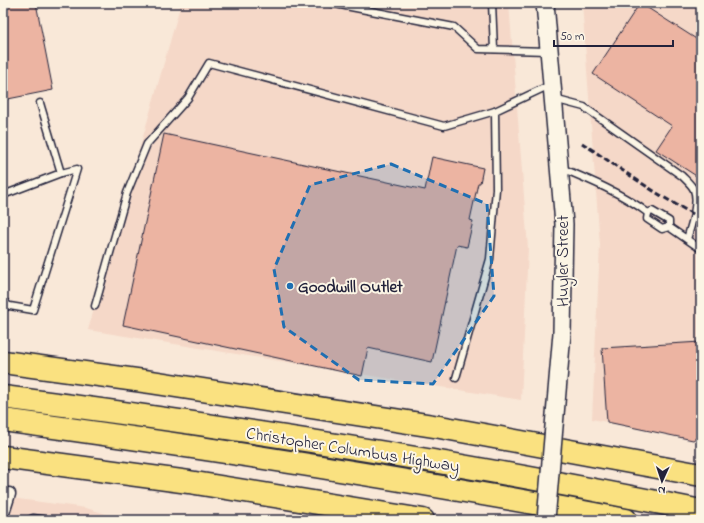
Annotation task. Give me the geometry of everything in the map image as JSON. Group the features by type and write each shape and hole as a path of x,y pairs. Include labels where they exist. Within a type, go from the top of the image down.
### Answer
{"highway":[{"name":"Christopher Columbus Highway","path":"3,362 152,382 425,425 701,475"},
{"name":"Christopher Columbus Highway","path":"3,396 204,424 406,457 579,487 701,511"},
{"name":"Christopher Columbus Highway","path":"3,420 319,466 626,520"},
{"path":"3,457 189,482 423,520"}],"street":[{"name":"Huyler Street","path":"545,3 564,224 562,333 546,520"},
{"path":"3,513 9,494"}],"lane":[{"path":"330,3 454,27 478,49 549,51"},
{"path":"492,3 494,49"},
{"path":"95,306 127,193 147,144 188,98 209,63 444,126 495,111 552,91 584,107 682,176 694,190 695,197 695,209 687,239"},
{"path":"40,103 61,173"},
{"path":"456,378 490,259 496,189 495,111"},
{"path":"559,168 588,179 628,200 648,214"},
{"path":"3,195 61,173 77,169 33,310 4,305"},
{"path":"648,214 652,211 669,222 669,227 701,249"},
{"path":"648,214 647,219 662,229 669,227"},
{"path":"29,520 33,518 49,520"}],"highlighted area":[{"path":"391,164 487,204 494,296 433,384 359,380 284,327 274,269 310,185"}],"shaded area":[{"path":"181,3 509,3 528,248 521,400 88,330"},
{"path":"582,3 701,3 701,441 592,419 600,245"},
{"path":"3,497 86,508 126,520 3,520"}],"building":[{"path":"3,3 36,3 53,90 3,100"},
{"path":"640,3 701,42 701,179 656,150 672,126 593,74"},
{"name":"Goodwill Outlet","path":"164,134 425,190 432,157 483,168 480,183 478,183 470,220 473,221 467,247 457,245 432,362 368,348 362,376 123,325"},
{"path":"701,342 701,435 693,440 607,422 602,348"}],"railway":[{"path":"582,143 655,192 701,218"}],"place":[{"name":"Goodwill Outlet","path":"290,286"}]}
